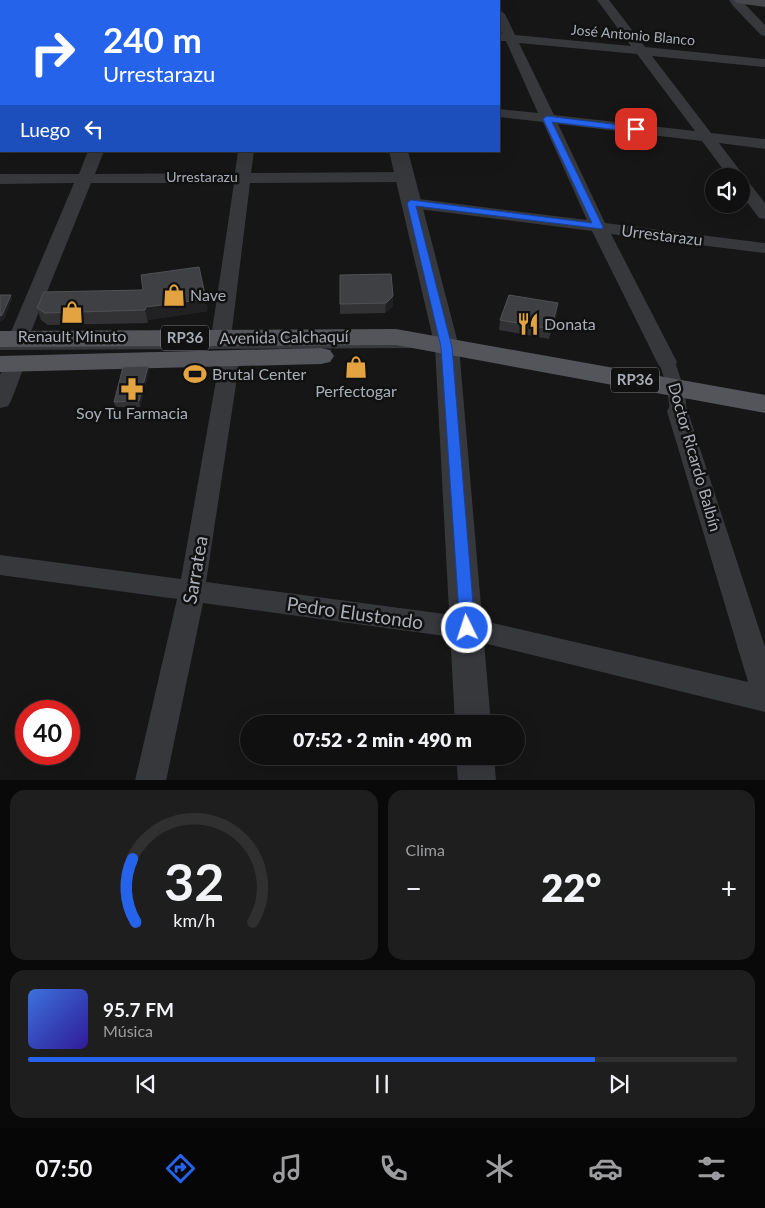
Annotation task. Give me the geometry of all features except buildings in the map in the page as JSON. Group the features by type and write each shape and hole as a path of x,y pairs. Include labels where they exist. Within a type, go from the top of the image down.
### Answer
{"main road":[{"path":"741,0 765,2"},
{"name":"Avenida Calchaquí","path":"7,350 225,348 380,354 447,347 505,356 677,399 765,404"}],"street":[{"path":"603,0 730,168"},
{"path":"736,0 737,4 765,32"},
{"name":"Doctor Ricardo Balbín","path":"500,19 504,38 547,119 667,362 765,692"},
{"name":"José Antonio Blanco","path":"504,38 765,63"},
{"path":"500,113 765,144"},
{"path":"0,401 7,350 96,152"},
{"name":"Sarratea","path":"150,780 192,591 225,348 246,152"},
{"path":"398,152 447,347 472,715"},
{"name":"Urrestarazu","path":"0,178 404,176"},
{"path":"750,195 765,214"},
{"name":"Urrestarazu","path":"411,203 765,248"},
{"name":"Pedro Elustondo","path":"0,565 467,628 765,699"},
{"path":"476,765 477,780"}],"lane":[{"path":"7,350 447,347"}],"place":[{"name":"Nave","path":"174,295"},
{"name":"Renault Minuto","path":"72,312"},
{"name":"Donata","path":"528,324"},
{"name":"Perfectogar","path":"356,367"},
{"name":"Brutal Center","path":"195,374"},
{"name":"Soy Tu Farmacia","path":"132,389"}],"route":[{"path":"467,628 447,347 411,203 599,227 547,119 636,129"}]}
